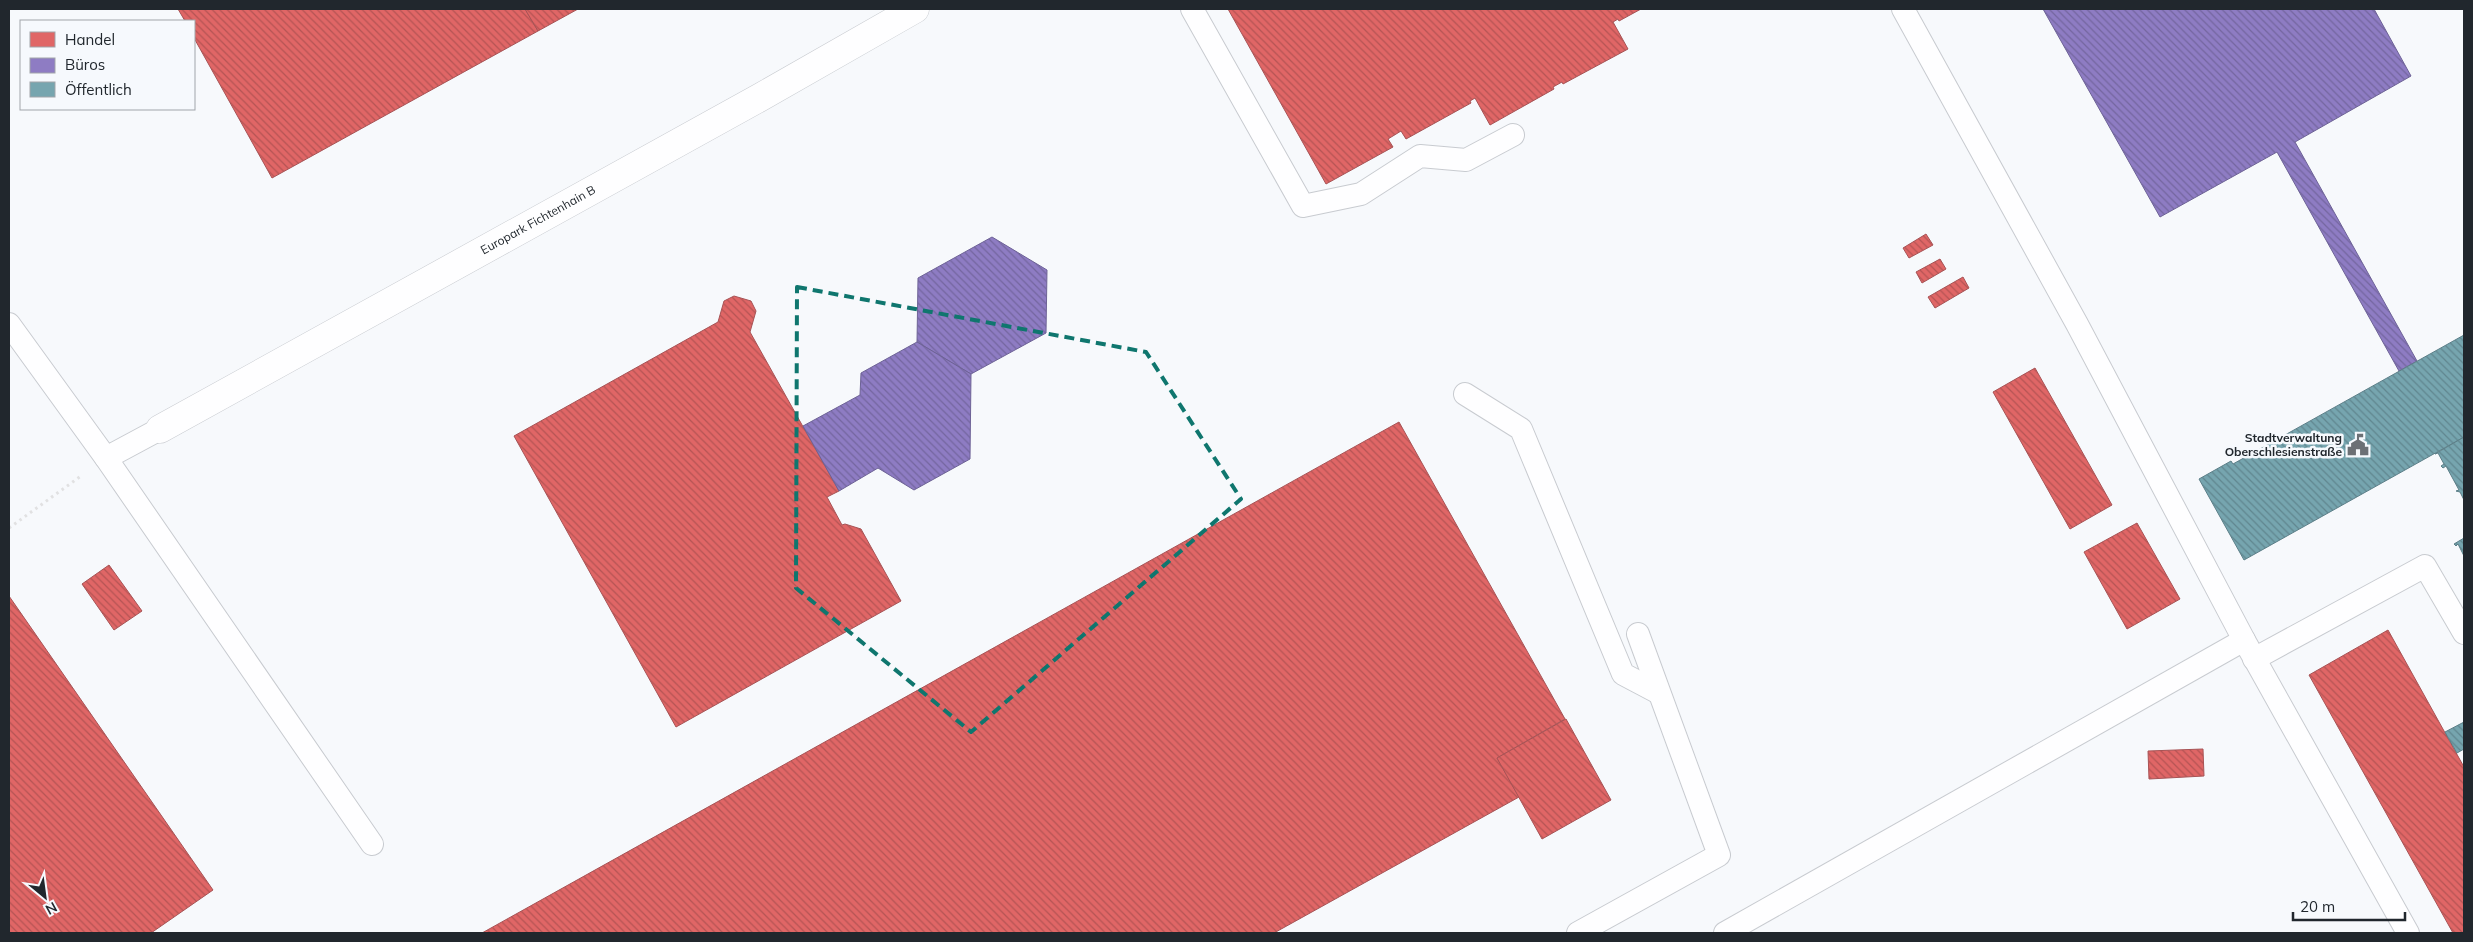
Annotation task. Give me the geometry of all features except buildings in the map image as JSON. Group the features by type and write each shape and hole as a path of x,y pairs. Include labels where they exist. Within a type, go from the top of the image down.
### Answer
{"street":[{"name":"Europark Fichtenhain B","path":"160,429 759,98 915,9"}],"lane":[{"path":"1192,9 1303,206 1361,194 1420,156 1466,160 1513,135"},
{"path":"1903,9 2077,324 2249,650 2408,933"},
{"path":"9,324 106,458 372,844"},
{"path":"1465,394 1521,429 1622,674 1659,693"},
{"path":"106,458 160,429"},
{"path":"1725,933 2249,650 2425,566 2464,633"},
{"path":"1578,933 1719,856 1638,634"}],"path":[{"path":"9,528 106,458"}],"highlighted area":[{"path":"797,287 1146,352 1241,499 971,732 796,588"}],"place":[{"name":"Stadtverwaltung Oberschlesienstraße","path":"2358,445"}]}
